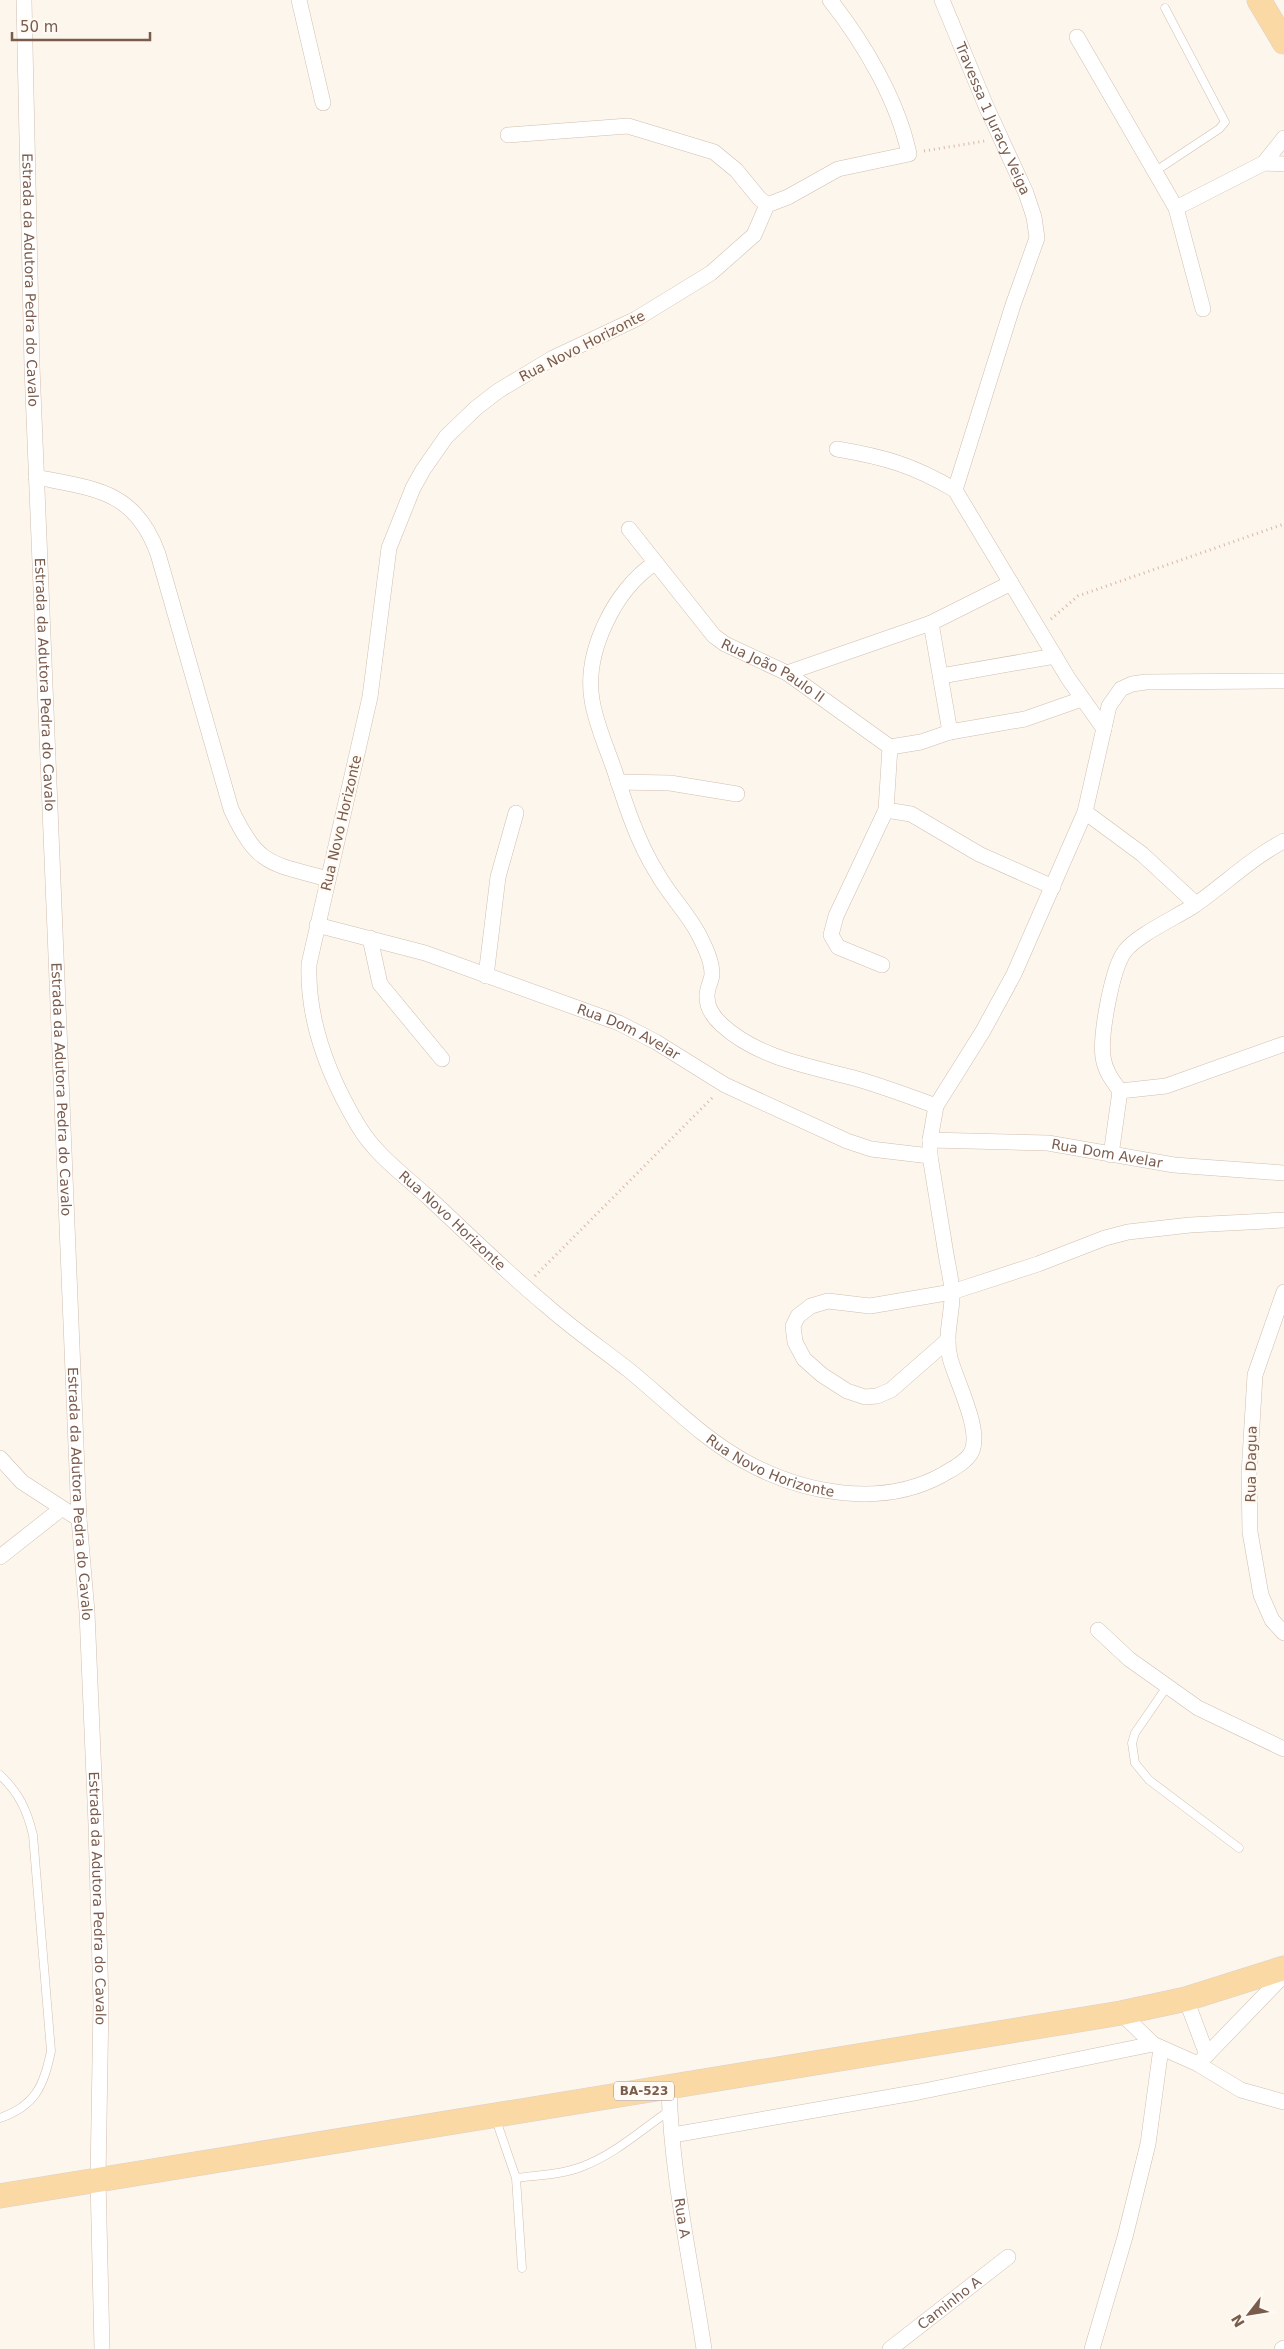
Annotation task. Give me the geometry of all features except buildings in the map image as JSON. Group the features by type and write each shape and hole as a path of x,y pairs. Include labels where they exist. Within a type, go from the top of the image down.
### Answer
{"main road":[{"path":"1259,0 1284,42"},
{"name":"BA-523","path":"0,2196 1121,2013 1186,1999 1284,1968"}],"street":[{"name":"Estrada da Adutora Pedra do Cavalo","path":"24,0 36,477 79,1519 87,1612 96,1824 101,2002 98,2179 102,2349"},
{"path":"299,0 323,103"},
{"path":"508,135 628,126 714,152 736,170 759,198 767,204 788,197 838,169 909,154 904,131 883,85 841,14 830,0"},
{"name":"Travessa 1 Juracy Veiga","path":"942,0 1000,138 1026,193 1034,217 1036,238 955,490"},
{"path":"1077,37 1176,208 1203,309"},
{"path":"1176,208 1264,163 1284,138"},
{"path":"1264,163 1284,164"},
{"name":"Rua Novo Horizonte","path":"767,204 754,235 704,279 636,319 525,374 476,408 446,437 413,488 390,548 370,697 309,964 309,986 313,1015 320,1042 332,1073 359,1127 383,1155 524,1287 707,1436 745,1462 801,1485 839,1493 872,1494 912,1487 934,1479 958,1466 971,1454 974,1442 972,1425 956,1378 948,1340"},
{"path":"837,449 904,464 925,472 955,490 1055,656 1082,699 1104,729"},
{"path":"36,477 102,490 117,498 142,522 152,538 158,554 228,801 242,834 258,854 272,863 328,879"},
{"name":"Rua João Paulo II","path":"629,529 714,636 725,644 787,673 890,747"},
{"path":"655,562 635,578 616,601 592,664 592,699 618,782 656,872 687,914 706,950 712,976 707,1000 714,1017 743,1040 774,1056 882,1087 936,1106"},
{"path":"787,673 931,623 1011,583"},
{"path":"931,623 950,732"},
{"path":"941,676 1055,656"},
{"path":"1284,681 1132,684 1121,689 1115,696 1110,706 1104,729 1085,812 1053,887 1022,958 997,1006 936,1106 930,1140 930,1156 952,1292 946,1329 948,1340 891,1390 878,1396 865,1397 847,1391 822,1375 804,1359 795,1342 793,1326 798,1316 811,1306 828,1301 870,1306 952,1292 1038,1264 1105,1238 1128,1232 1190,1225 1284,1220"},
{"path":"882,966 838,947 831,935 836,916 886,810 890,747 921,742 950,732 1025,719 1082,699"},
{"path":"618,782 670,782 738,794"},
{"path":"886,810 912,814 980,854 1053,887"},
{"path":"1085,812 1142,854 1196,904"},
{"path":"486,976 498,876 516,813"},
{"path":"1111,1155 1120,1091 1107,1071 1103,1057 1110,998 1118,964 1125,950 1137,940 1196,904 1250,862 1284,841"},
{"name":"Rua Dom Avelar","path":"317,925 425,953 619,1023 656,1042 725,1085 846,1141 871,1149 930,1156"},
{"path":"370,938 380,984 410,1024 442,1059"},
{"path":"1120,1091 1166,1086 1284,1044"},
{"name":"Rua Dom Avelar","path":"930,1140 1048,1143 1111,1155 1209,1168 1284,1172"},
{"name":"Rua Dagua","path":"1284,1292 1255,1375 1252,1395 1249,1475 1250,1532 1261,1596 1272,1620 1284,1633"},
{"path":"0,1458 22,1482 79,1519"},
{"path":"0,1557 61,1508"},
{"path":"1098,1630 1129,1659 1166,1688 1198,1708 1284,1749"},
{"path":"1202,2060 1284,1974"},
{"path":"1186,1999 1202,2060"},
{"path":"1121,2013 1157,2046 1202,2060 1241,2090 1284,2102"},
{"path":"673,2135 919,2092 1157,2046"},
{"path":"1092,2349 1125,2237 1148,2144 1157,2046"},
{"name":"Rua A","path":"669,2087 669,2111 682,2220 704,2349"},
{"name":"Caminho A","path":"890,2349 1008,2258"}],"lane":[{"path":"1154,172 1219,129 1226,122 1165,8"},
{"path":"1166,1688 1135,1733 1132,1743 1135,1762 1149,1780 1239,1848"},
{"path":"0,1776 18,1794 24,1805 33,1835 51,2051 47,2074 39,2092 26,2106 0,2118"},
{"path":"516,2178 581,2167 613,2152 669,2111"},
{"path":"494,2116 516,2178 522,2268"}],"path":[{"path":"909,154 1000,138"},
{"path":"1039,630 1078,596 1284,524"},
{"path":"524,1287 725,1085"}]}
